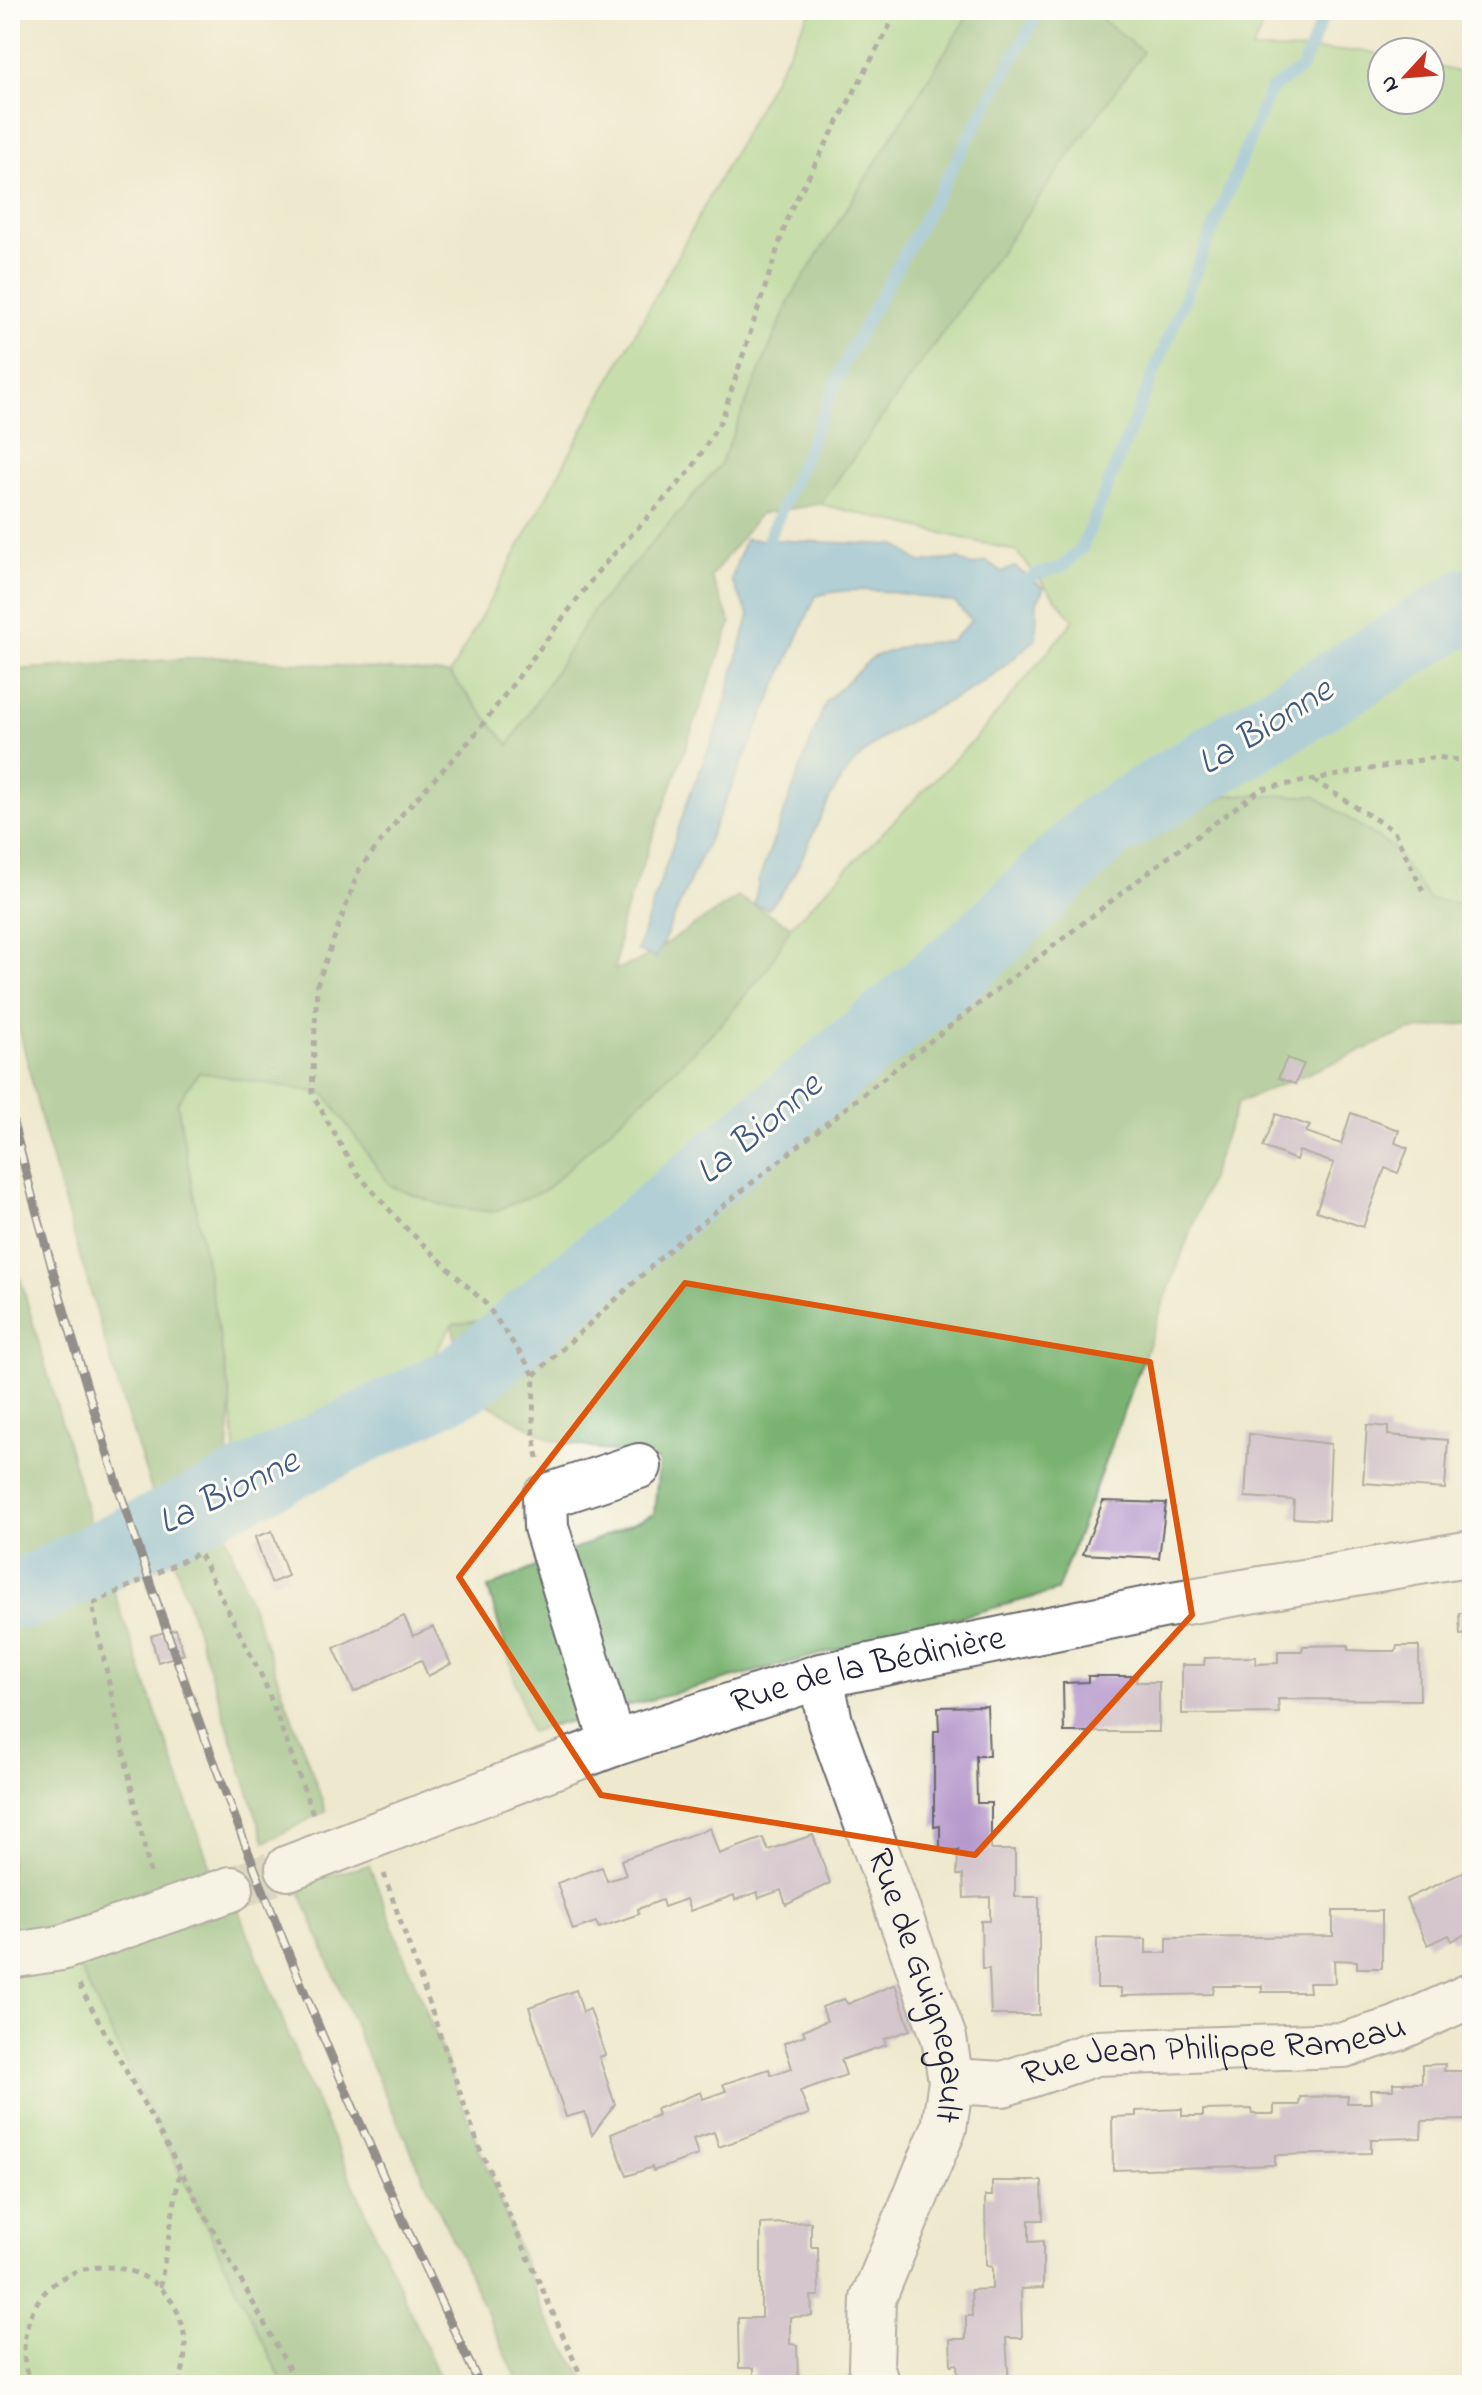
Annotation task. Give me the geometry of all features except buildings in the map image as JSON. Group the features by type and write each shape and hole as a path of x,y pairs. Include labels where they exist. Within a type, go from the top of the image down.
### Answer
{"street":[{"path":"613,1744 546,1527 545,1497 639,1466"},
{"name":"Rue de la Bédinière","path":"308,1860 613,1744 821,1676 1167,1605 1472,1553"},
{"name":"Rue de Guignegault","path":"821,1676 830,1722 944,2038 951,2081 944,2128 873,2299 871,2366 877,2385"},
{"path":"10,1956 61,1948 160,1917 231,1889"},
{"name":"Rue Jean Philippe Rameau","path":"951,2081 1003,2084 1096,2053 1344,2045 1396,2029 1472,1995"}],"path":[{"path":"545,1497 533,1428 534,1375 486,1304 403,1225 355,1171 312,1093 317,985 359,870 403,813 473,737 600,569 691,470 722,419 790,211 898,10"},
{"path":"534,1375 680,1240 1163,861 1261,789 1437,757 1472,762"},
{"path":"1312,779 1394,831 1424,893"},
{"path":"160,1917 92,1604 199,1553 264,1681 308,1860"},
{"path":"372,1834 393,1909 479,2147 585,2385"},
{"path":"61,1948 298,2385"},
{"path":"160,2287 180,2170"},
{"path":"32,2385 23,2351 27,2324 38,2300 58,2281 83,2269 110,2266 137,2272 160,2287 177,2308 186,2333 187,2360 179,2385"}],"highlighted area":[{"path":"685,1283 1150,1362 1192,1615 975,1855 601,1795 459,1577"}],"green space":[{"path":"811,10 981,10 967,17 790,299 720,465 595,608 509,745 450,674"},
{"path":"981,10 1090,10 1143,52 820,504 760,514 711,577 731,623 621,924 615,970 639,961 738,897 791,926 767,969 724,1021 545,1190 493,1212 444,1206 390,1186 325,1094 199,1072 177,1103 231,1401 224,1530 326,1811 265,1842 122,1399 47,1144 10,991 10,670 218,657 450,674 509,745 595,608 720,465 790,299 967,17"},
{"path":"1090,10 1269,10 1252,50 1366,51 1366,116 1446,116 1446,69 1472,75 1472,975 1148,837 584,1305 452,1325 411,1394 238,1483 231,1401 177,1103 199,1072 325,1094 391,1186 444,1206 545,1190 724,1021 767,969 791,926 985,728 1074,620 1016,551 820,504 1142,53"},
{"path":"1227,795 1315,796 1393,848 1429,899 1472,905 1472,1023 1408,1031 1238,1103 1057,1591 530,1732 488,1588 654,1514 659,1461 552,1440 467,1393 452,1325 584,1305 1148,837"},
{"path":"10,1242 92,1529 210,1867 55,1931 10,1934"},
{"path":"369,1865 545,2317 589,2385 520,2385 369,2060 297,1884"},
{"path":"238,1908 305,2076 443,2385 284,2385 75,1959"},
{"path":"75,1959 284,2385 10,2385 10,1967"}],"water":[{"path":"745,539 896,545 920,562 959,559 971,566 987,561 1001,572 1015,567 1044,588 1037,602 1036,639 990,677 889,733 859,758 833,794 794,874 768,909 754,904 759,879 826,701 873,657 911,644 951,641 971,621 956,603 921,597 868,590 816,596 656,958 637,951 690,794 721,718 749,615 731,580"}],"waterway":[{"path":"763,552 848,355 1040,10"},
{"path":"1021,590 1034,575 1062,567 1082,548 1270,90 1302,68 1326,10"},
{"name":"La Bionne","path":"10,1593 26,1593 463,1379 978,949 1102,829 1472,602"}],"tunnel":[{"path":"231,1889 288,1868"}],"railway":[{"path":"10,1111 54,1275 103,1438 213,1760 339,2076 480,2385"}]}
